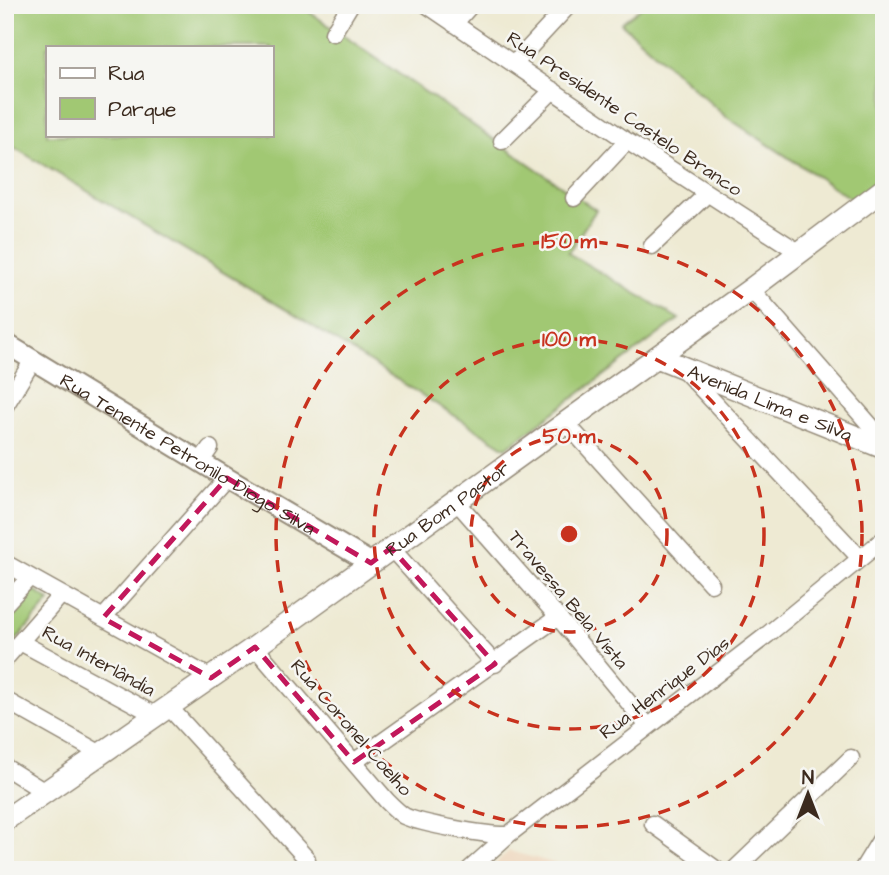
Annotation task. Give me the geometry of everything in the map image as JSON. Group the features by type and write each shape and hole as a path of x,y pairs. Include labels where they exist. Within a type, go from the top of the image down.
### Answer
{"main road":[{"name":"Rua Bom Pastor","path":"5,820 255,647 751,289 884,189"},
{"name":"Avenida Lima e Silva","path":"657,357 884,447"}],"street":[{"path":"333,33 350,5"},
{"name":"Rua Presidente Castelo Branco","path":"427,5 627,141 800,253"},
{"path":"454,24 471,5"},
{"path":"514,64 569,5"},
{"path":"502,141 552,90"},
{"path":"574,198 627,141"},
{"path":"652,246 707,194"},
{"path":"751,289 884,441"},
{"name":"Rua Tenente Petronilo Diogo Silva","path":"5,343 205,455 227,478 371,562"},
{"path":"5,406 33,360"},
{"path":"681,368 859,557"},
{"path":"566,423 711,584"},
{"path":"103,618 227,478"},
{"name":"Travessa Bela Vista","path":"456,501 558,617 648,726"},
{"name":"Rua Henrique Dias","path":"469,870 508,835 767,635 884,539"},
{"path":"391,548 495,664"},
{"path":"5,563 211,678"},
{"path":"5,604 30,577"},
{"path":"5,659 61,595"},
{"path":"354,762 558,617"},
{"name":"Rua Interlândia","path":"20,642 163,712 307,859"},
{"name":"Rua Coronel Coelho","path":"255,647 387,801 402,814 415,820 491,836 508,835"},
{"path":"5,700 101,754"},
{"path":"734,870 851,758"},
{"path":"5,767 45,792"},
{"path":"653,824 717,870"},
{"path":"862,870 884,834"}],"highlighted area":[{"path":"227,478 371,563 391,548 495,664 354,762 255,647 211,678 103,618"}],"shaded area":[{"path":"509,851 579,870 489,870"}],"green space":[{"path":"5,5 299,5 596,210 568,253 679,319 506,448 298,317 5,142"},
{"path":"644,5 884,5 884,182 856,202 725,116 621,23"},
{"path":"28,586 50,601 5,653 5,613"}]}
